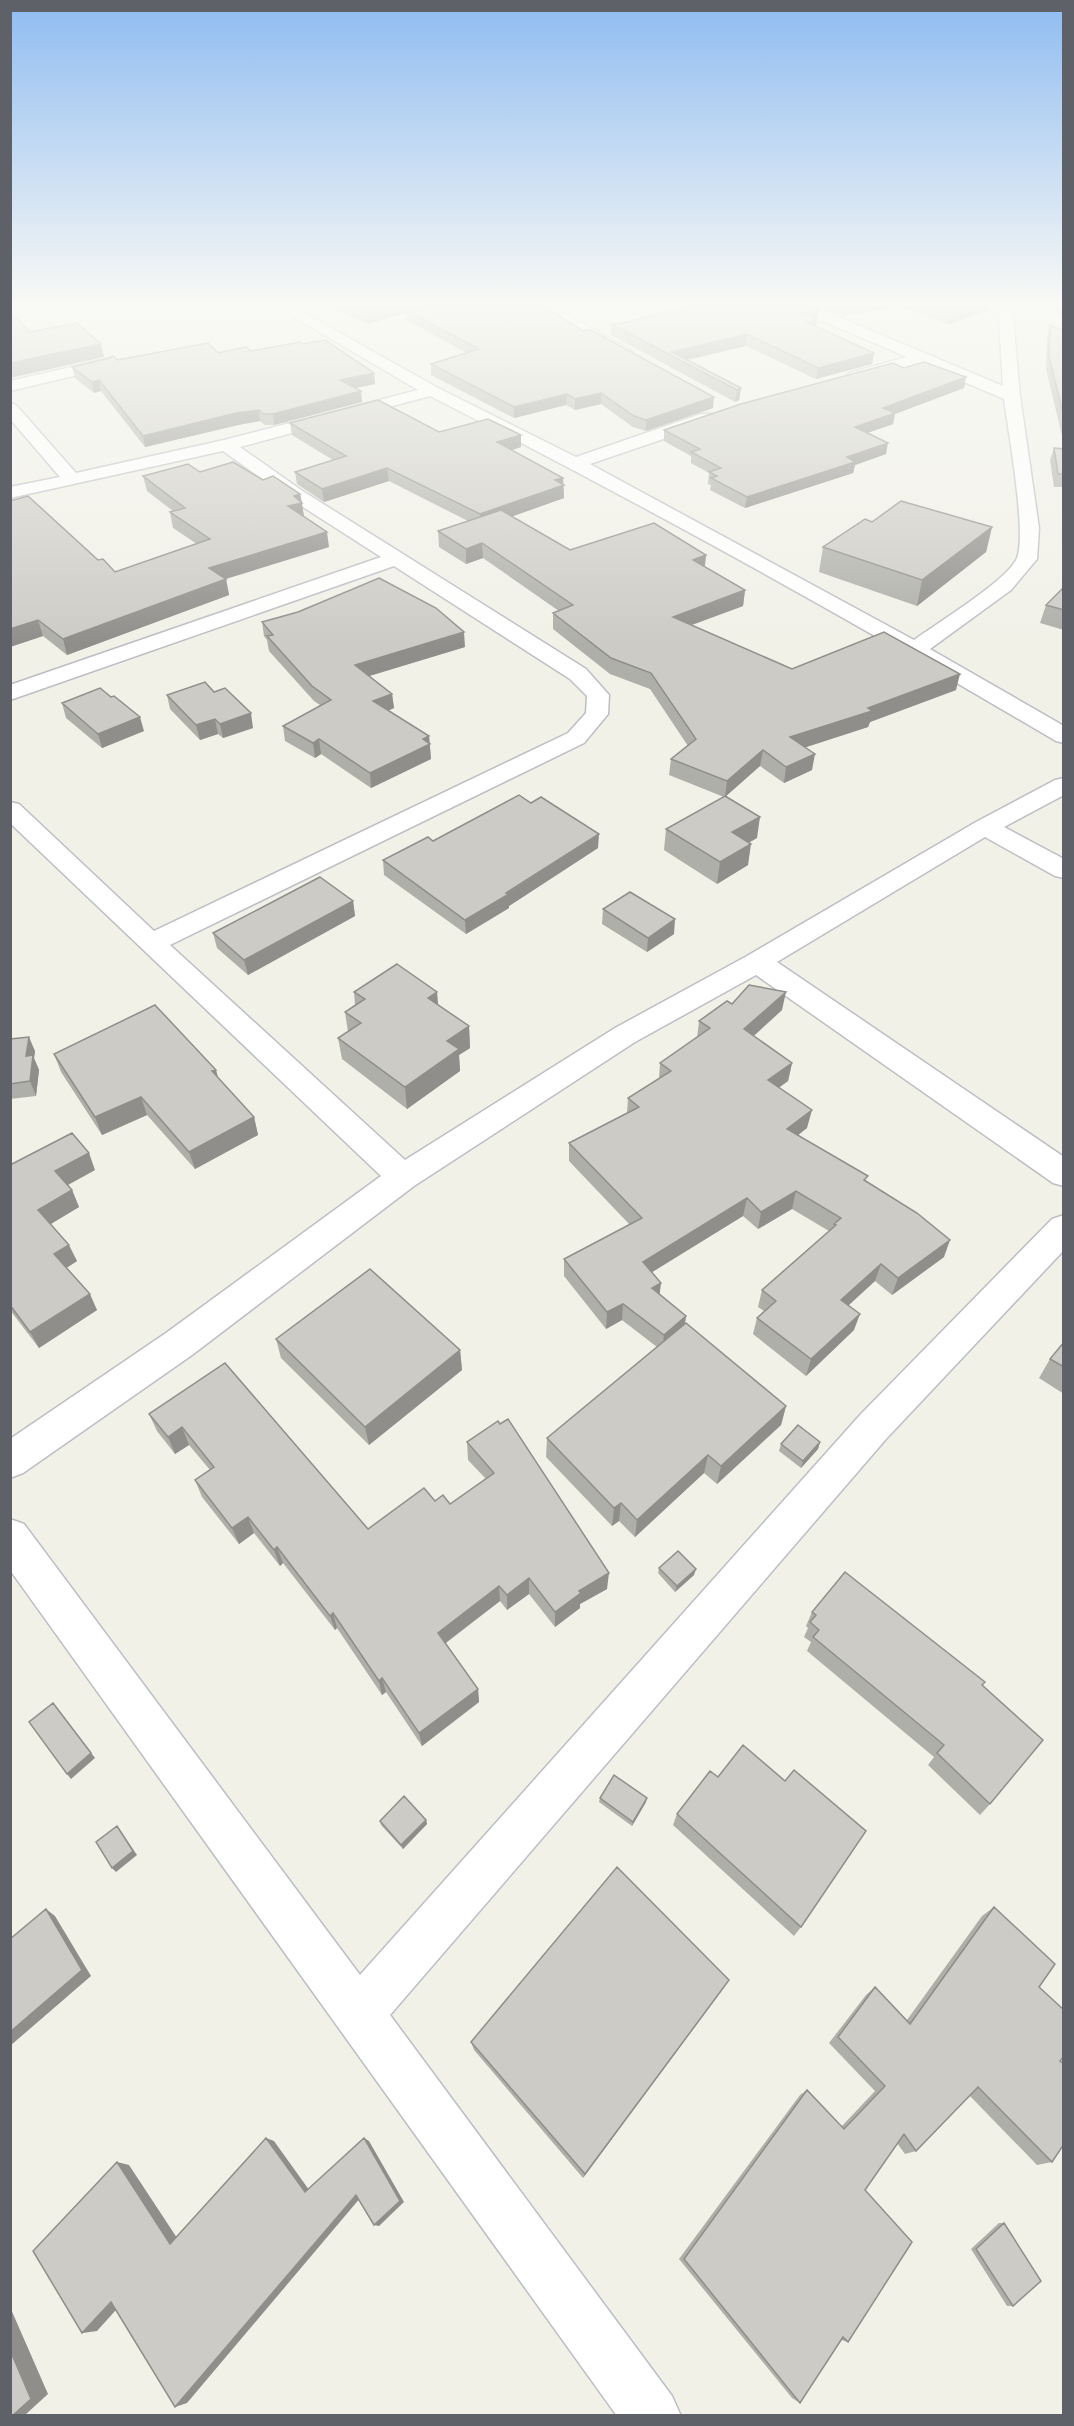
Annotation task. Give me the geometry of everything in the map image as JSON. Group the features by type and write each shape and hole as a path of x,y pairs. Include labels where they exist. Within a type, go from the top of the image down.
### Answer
{"street":[{"path":"20,419 72,480"},
{"path":"10,493 226,445 324,419"},
{"path":"488,419 575,463 915,649 1064,736"},
{"path":"575,463 706,419"},
{"path":"915,649 1004,586 1027,559 1030,528 1015,419"},
{"path":"151,943 576,738 597,714 598,695 578,674 295,494 226,445"},
{"path":"10,693 395,559"},
{"path":"10,1461 179,1344 403,1177 626,1035 758,962 985,827 1064,785"},
{"path":"10,809 403,1177"},
{"path":"985,827 1064,870"},
{"path":"758,962 1064,1174"},
{"path":"358,2014 873,1426 1064,1228"},
{"path":"10,1537 652,2415"}],"building":[{"path":"130,419 211,419 143,436"},
{"path":"304,419 415,419 439,432 488,419 521,435 497,442 563,478 555,480 564,485 480,514 387,468 322,489 295,472 346,456 290,423"},
{"path":"696,419 877,419 855,427 888,443 847,457 855,462 747,497 711,478 717,476 709,472 721,468 691,452 700,449 664,430"},
{"path":"1054,448 1064,449 1064,474 1058,474"},
{"path":"233,462 263,480 273,476 300,494 294,496 302,503 288,506 327,532 209,568 226,579 63,639 38,620 10,629 10,501 28,496 98,560 103,559 115,572 210,539 170,512 185,508 143,476 188,464 200,472"},
{"path":"901,501 992,527 922,580 823,547 865,519 872,522"},
{"path":"501,510 570,550 654,523 706,555 693,560 745,590 673,617 792,669 884,632 960,674 868,708 872,711 790,737 815,754 786,767 763,750 727,781 671,759 696,739 651,673 611,658 553,613 573,605 482,543 466,549 438,531"},
{"path":"379,578 436,608 464,632 355,665 392,694 373,701 429,736 423,739 430,744 370,773 319,739 313,743 283,726 331,700 312,686 267,636 273,635 262,622 298,612"},
{"path":"1064,587 1064,610 1046,605"},
{"path":"205,682 214,692 225,688 251,713 220,724 215,719 196,725 167,695"},
{"path":"100,688 140,717 98,734 62,703"},
{"path":"519,795 531,803 541,797 599,834 506,893 509,894 465,920 383,860 428,837 433,841"},
{"path":"725,796 760,817 732,832 751,844 720,862 666,829"},
{"path":"320,877 353,901 244,960 213,933"},
{"path":"630,892 675,919 648,938 603,909"},
{"path":"397,964 437,992 428,998 469,1026 447,1041 459,1049 405,1087 338,1038 361,1023 345,1012 365,999 354,992"},
{"path":"749,985 786,992 744,1029 792,1063 768,1080 812,1110 787,1129 868,1176 864,1180 917,1213 950,1240 898,1278 881,1264 841,1300 860,1314 811,1359 757,1318 776,1301 762,1290 836,1225 834,1224 841,1218 796,1191 761,1212 747,1198 643,1262 661,1283 652,1288 686,1316 664,1335 623,1304 607,1312 564,1259 642,1218 569,1143 639,1107 628,1098 671,1071 660,1063 710,1028 699,1021 727,1001 732,1004"},
{"path":"155,1005 216,1070 212,1071 254,1117 189,1152 141,1097 95,1117 54,1054"},
{"path":"29,1037 26,1056 33,1055 30,1081 10,1084 10,1039"},
{"path":"72,1133 89,1153 55,1171 72,1190 38,1210 69,1245 54,1254 90,1294 30,1332 10,1305 10,1165"},
{"path":"370,1269 460,1350 365,1427 276,1339"},
{"path":"686,1323 786,1406 721,1466 708,1455 637,1520 621,1503 614,1508 547,1438"},
{"path":"1064,1342 1064,1367 1050,1359"},
{"path":"225,1363 368,1529 424,1488 435,1501 443,1495 450,1504 494,1473 467,1442 498,1421 500,1424 508,1419 609,1573 579,1591 581,1593 555,1612 529,1578 507,1595 499,1586 438,1633 478,1689 419,1733 382,1678 379,1681 333,1613 330,1616 277,1547 274,1550 248,1517 232,1528 195,1480 214,1467 182,1427 168,1437 149,1414"},
{"path":"798,1425 820,1442 803,1461 781,1444"},
{"path":"678,1551 696,1569 677,1586 659,1568"},
{"path":"845,1572 985,1682 982,1685 1043,1740 990,1804 937,1753 944,1745 813,1637 819,1630 810,1622 816,1615 812,1612"},
{"path":"53,1703 91,1753 67,1774 29,1722"},
{"path":"743,1745 785,1781 794,1770 866,1831 801,1927 677,1814 710,1771 718,1777"},
{"path":"614,1775 647,1798 633,1822 600,1798"},
{"path":"404,1796 426,1820 401,1845 380,1821"},
{"path":"117,1826 133,1851 112,1868 96,1842"},
{"path":"617,1867 729,1980 585,2174 471,2042"},
{"path":"994,1907 1055,1964 1039,1987 1064,2010 1064,2056 1060,2061 1064,2064 1064,2144 1052,2162 978,2087 916,2151 904,2134 865,2190 912,2242 848,2342 843,2337 800,2403 684,2259 807,2090 844,2129 885,2086 838,2037 875,1987 910,2024"},
{"path":"46,1909 82,1970 10,2032 10,1939"},
{"path":"266,2138 305,2192 364,2138 400,2201 374,2225 356,2195 175,2407 111,2302 82,2333 33,2251 117,2162 170,2244"},
{"path":"1004,2223 1041,2281 1013,2306 976,2249"},
{"path":"10,2350 31,2399 13,2415 10,2415"}]}
